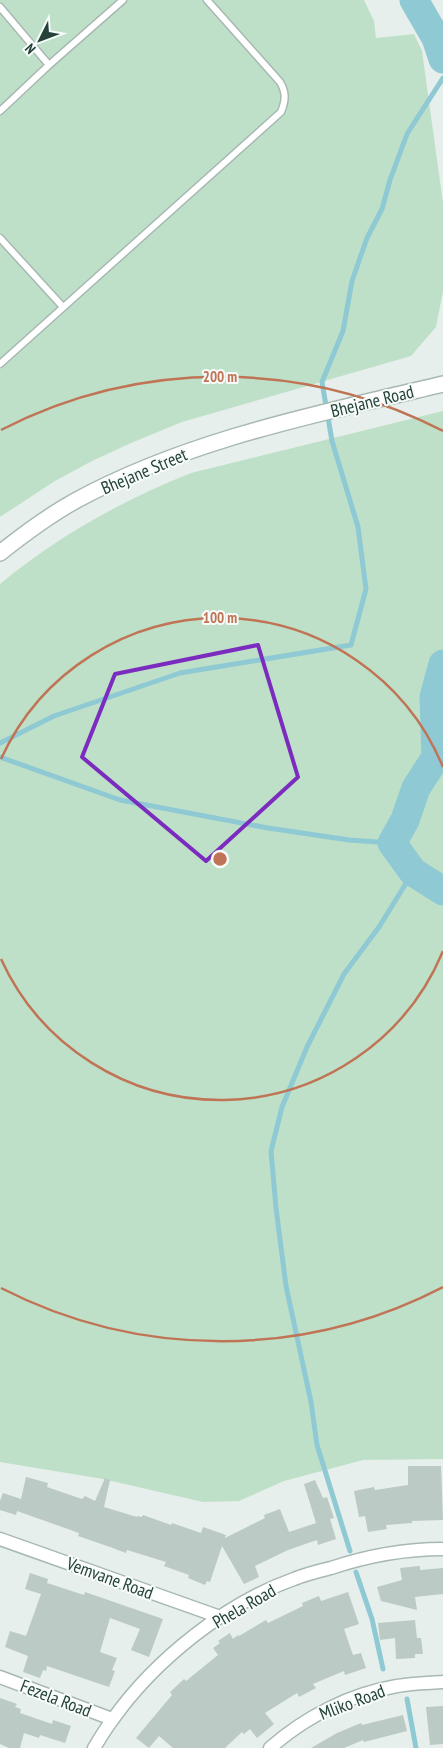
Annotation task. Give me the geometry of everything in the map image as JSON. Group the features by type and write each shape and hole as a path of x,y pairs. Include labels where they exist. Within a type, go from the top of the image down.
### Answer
{"street":[{"name":"Bhejane Road","path":"301,418 443,384"},
{"name":"Bhejane Street","path":"0,553 39,523 74,502 146,468 182,453 301,418"},
{"name":"Vemvane Road","path":"0,1539 220,1617"},
{"name":"Phela Road","path":"94,1748 112,1719 156,1669 220,1617 254,1597 293,1579 358,1559 424,1549 443,1549"},
{"name":"Fezela Road","path":"0,1677 112,1719"},
{"name":"Mliko Road","path":"270,1748 281,1738 308,1720 354,1698 398,1685 443,1682"}],"lane":[{"path":"0,111 123,0"},
{"path":"0,364 281,112 284,105 284,90 280,82 207,0"},
{"path":"0,7 49,65"},
{"path":"0,238 63,307"}],"highlighted area":[{"path":"258,645 298,777 206,861 82,757 115,674"}],"green space":[{"path":"0,0 364,0 374,21 376,38 414,34 422,51 443,203 443,291 436,327 411,356 182,422 92,461 55,481 0,517"},
{"path":"443,411 443,1459 363,1460 284,1481 239,1501 203,1502 103,1479 0,1462 0,584 44,550 91,521 140,495 191,473"}],"building":[{"path":"408,1466 441,1466 443,1520 412,1521 412,1523 386,1525 387,1529 368,1532 365,1516 359,1517 354,1491 374,1487 375,1490 408,1485"},
{"path":"26,1477 48,1483 47,1487 82,1499 85,1496 95,1501 105,1478 110,1480 104,1507 137,1517 142,1517 143,1515 201,1533 203,1527 226,1535 225,1538 265,1518 264,1515 280,1509 289,1532 316,1523 304,1484 315,1480 323,1498 327,1497 334,1518 330,1519 336,1539 318,1545 317,1540 288,1550 255,1566 259,1577 244,1584 222,1546 210,1582 207,1581 205,1585 188,1578 189,1575 164,1566 166,1562 127,1550 126,1553 78,1536 79,1533 17,1511 16,1515 0,1510 0,1501 3,1493 21,1499"},
{"path":"420,1566 420,1570 443,1568 443,1594 415,1597 417,1610 381,1601 377,1587 402,1580 400,1568"},
{"path":"30,1573 48,1579 47,1583 84,1595 85,1592 163,1619 149,1657 131,1650 140,1629 110,1618 100,1652 117,1658 112,1670 115,1671 109,1687 47,1666 46,1671 43,1670 40,1678 23,1672 28,1656 5,1647 10,1631 26,1636 41,1594 25,1589"},
{"path":"348,1592 359,1624 344,1629 353,1655 361,1653 366,1668 345,1675 344,1671 313,1684 316,1688 299,1697 297,1693 265,1713 274,1724 257,1738 250,1729 244,1734 242,1732 225,1748 173,1748 159,1736 149,1748 136,1738 172,1695 170,1692 184,1679 186,1681 218,1655 213,1648 220,1643 218,1641 230,1633 233,1639 266,1620 268,1623 303,1606 302,1603 319,1596 321,1601"},
{"path":"415,1620 417,1638 421,1638 423,1654 415,1654 415,1658 396,1659 395,1638 380,1640 378,1623"},
{"path":"0,1698 17,1704 15,1707 21,1709 20,1713 52,1724 53,1720 71,1726 65,1743 40,1735 39,1738 24,1733 20,1748 9,1748 0,1744"},
{"path":"443,1706 443,1744 430,1745 426,1707"},
{"path":"403,1715 407,1731 364,1742 363,1740 344,1748 311,1748 337,1733 361,1723 362,1725"}],"waterway":[{"path":"414,0 436,38 443,59"},
{"path":"0,743 54,716 180,673 351,645 366,589 358,527 332,441 322,382 343,331 352,281 367,238 382,209 390,180 407,134 443,78"},
{"path":"443,664 434,697 436,757 416,788 405,820 392,843 413,872 443,891"},
{"path":"0,757 120,800 268,828 349,840 392,843"},
{"path":"350,1551 317,1445 311,1402 286,1286 271,1151 282,1107 307,1047 344,974 379,927 413,872"},
{"path":"356,1572 372,1619 383,1669"},
{"path":"407,1699 416,1748"}]}
